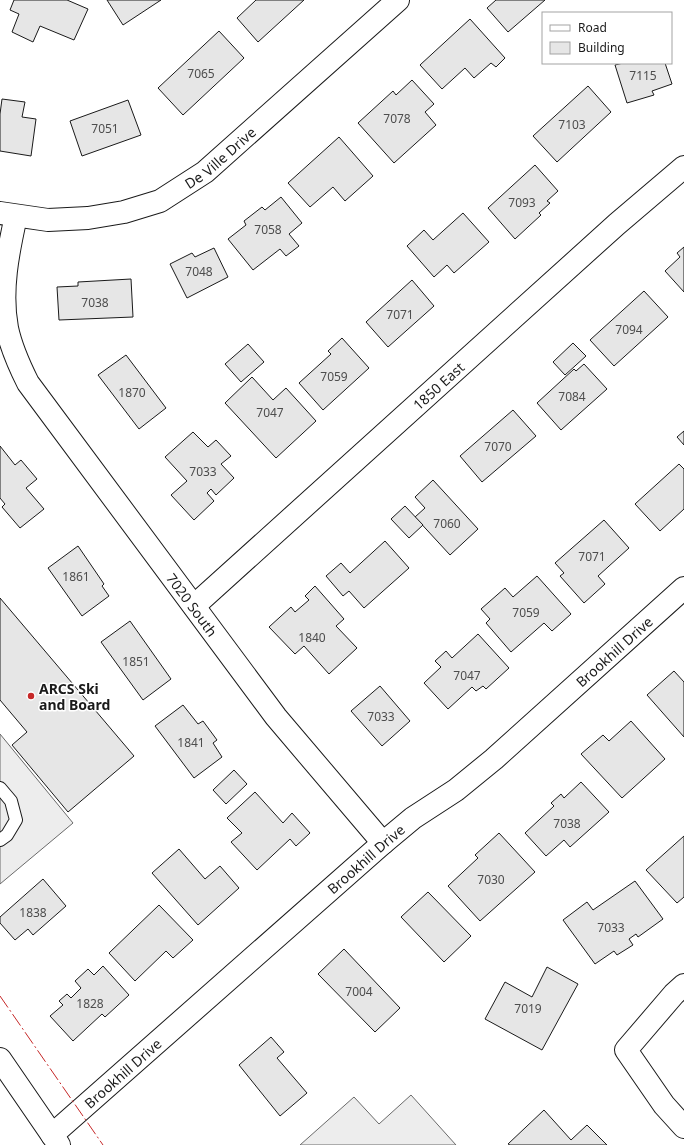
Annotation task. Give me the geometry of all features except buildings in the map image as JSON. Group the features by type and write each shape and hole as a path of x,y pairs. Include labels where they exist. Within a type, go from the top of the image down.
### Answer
{"street":[{"name":"De Ville Drive","path":"8,214 48,220 88,218 124,212 160,201 205,172 390,2"},
{"name":"1850 East","path":"194,606 617,224 684,167"},
{"name":"7020 South","path":"8,214 4,301 7,328 15,356 28,382 44,406 276,717 383,843"},
{"name":"Brookhill Drive","path":"56,1140 383,843 414,818 456,790 494,759 684,588"},
{"path":"684,985 626,1050 664,1105 684,1127"},
{"path":"0,1059 56,1140"}],"lane":[{"path":"0,788 11,802 16,820 7,835 0,840"}],"shaded area":[{"path":"0,734 73,823 0,884"},
{"path":"411,1095 456,1145 300,1145 354,1097 379,1124"}],"power":[{"path":"0,996 103,1145"}],"place":[{"name":"ARCS Ski and Board","path":"31,696"}]}
